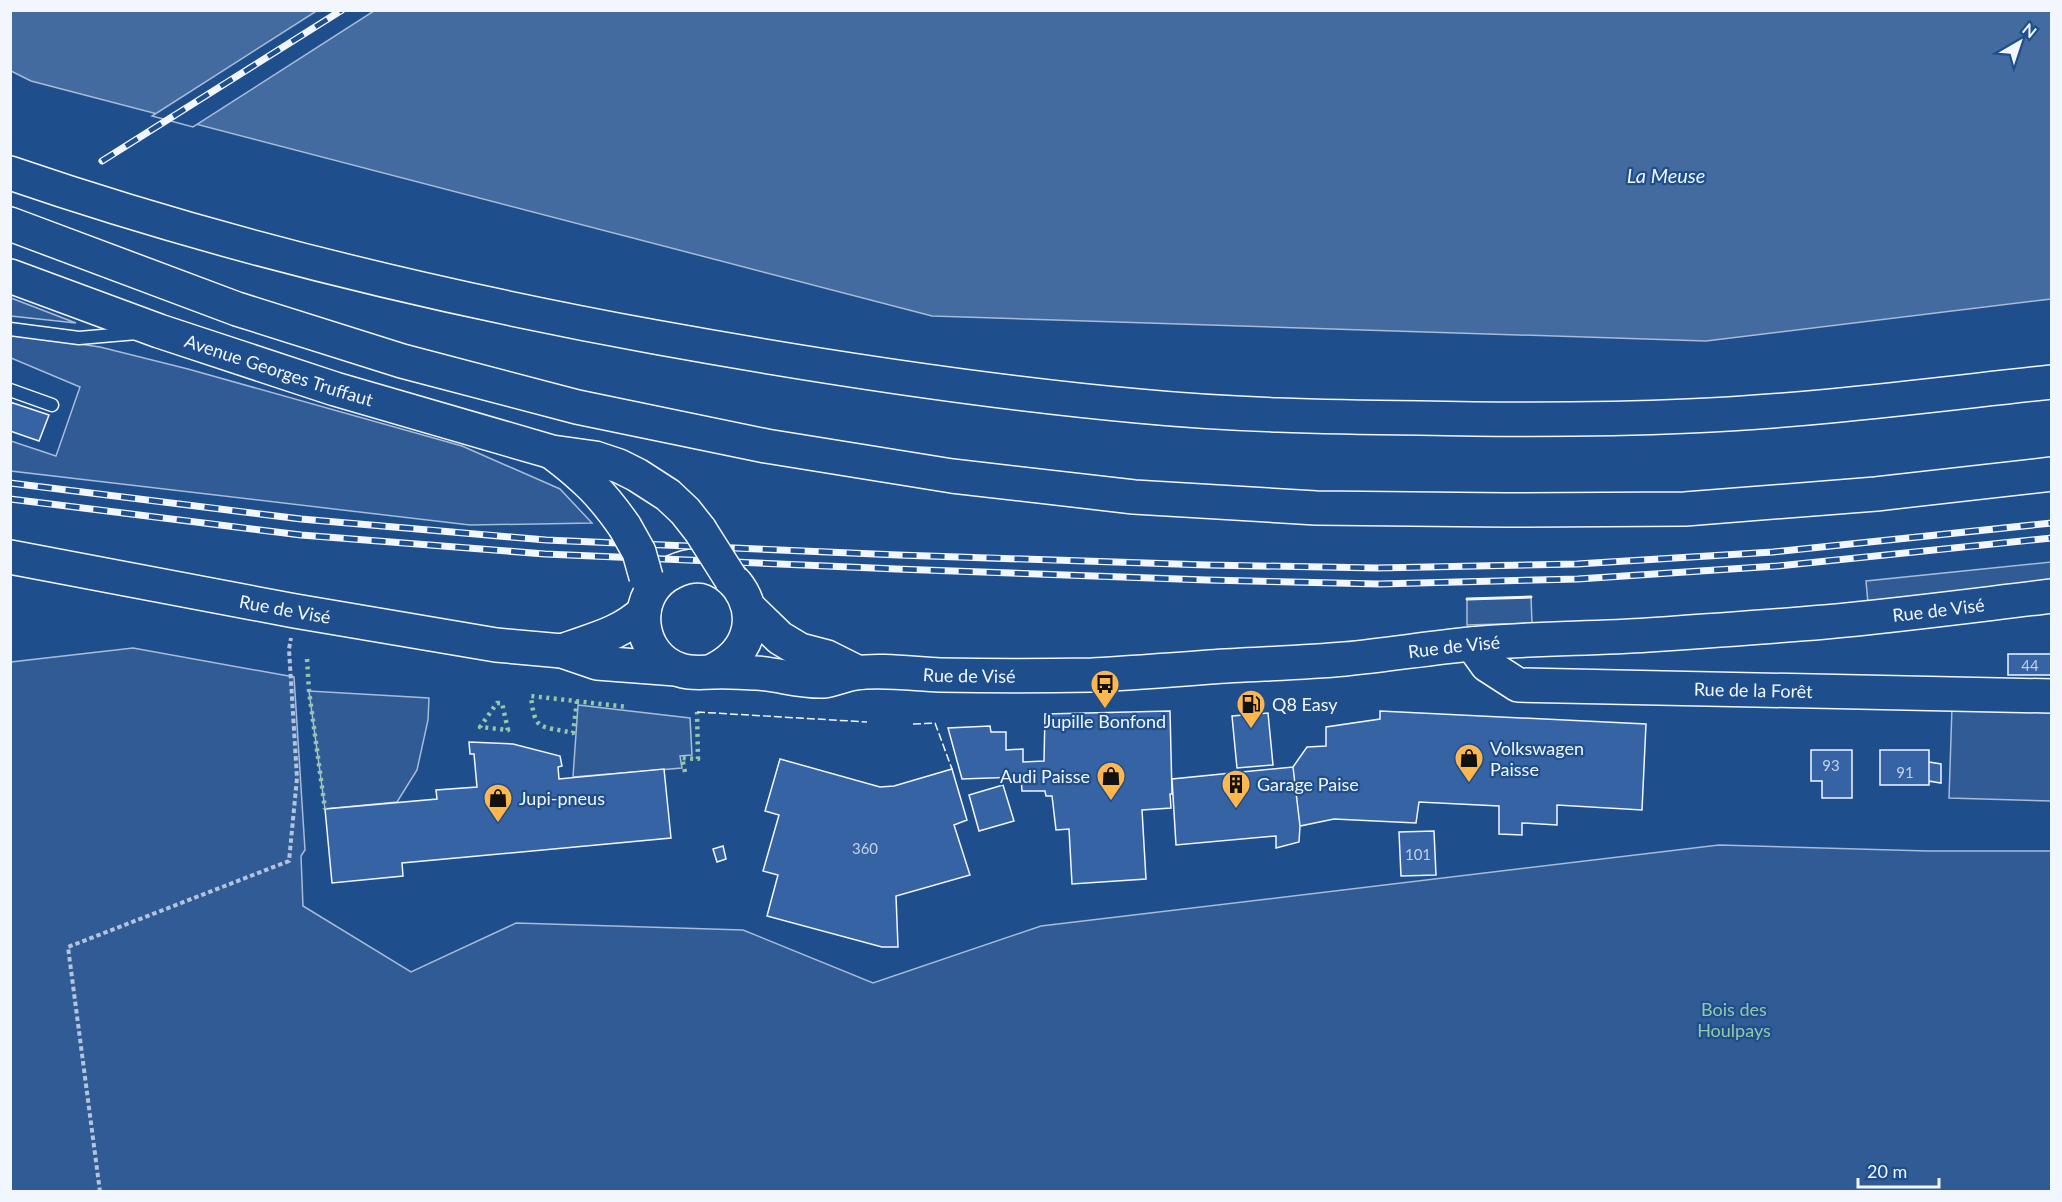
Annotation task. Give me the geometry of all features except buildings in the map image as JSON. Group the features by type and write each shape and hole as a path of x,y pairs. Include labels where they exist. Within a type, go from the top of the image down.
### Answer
{"main road":[{"path":"10,173 84,198 261,249 513,309 780,360 959,386 1141,406 1326,417 1502,420 1691,416 1869,402 2052,382"},
{"path":"10,224 237,309 413,364 577,407 765,446 952,476 1134,497 1316,508 1530,510 1685,509 1876,494 2052,474"},
{"name":"Avenue Georges Truffaut","path":"10,276 159,331 334,389 552,452 595,458 637,475 668,495 685,511 731,579"},
{"name":"Avenue Georges Truffaut","path":"552,452 592,484 607,501 639,552 650,590"},
{"name":"Rue de Visé","path":"10,557 317,615 496,645 562,651 597,663 676,669 695,673 712,671 768,674 822,681 857,672 966,676 1092,675 1347,659 1472,644 1640,636 1826,622 2052,596"},
{"name":"Rue de Visé","path":"562,651 617,632 629,625 650,590 683,568 703,566 716,569 731,579 745,597 749,608 780,638 800,650 827,657 857,672"},
{"path":"650,590 643,624 648,642 659,658 676,669"},
{"path":"712,671 726,664 740,650 748,632 749,608"},
{"name":"Rue de la Forêt","path":"1472,644 1488,665 1518,685 2052,696"}],"lane":[{"path":"10,329 79,338 159,331"},
{"path":"10,390 52,405"}],"path":[{"path":"100,1191 68,947 289,861 297,778 289,649"}],"shaded area":[{"path":"11,298 76,323 11,316"},
{"path":"11,334 100,347 188,369 462,446 560,489 592,523 470,525 11,471 11,441 56,456 80,387 11,358"},
{"path":"2051,562 2051,580 1868,603 1866,581"},
{"path":"1531,597 1532,623 1467,625 1467,599"},
{"name":"Bois des Houlpays","path":"133,648 294,677 305,850 301,856 303,906 411,972 516,923 743,930 873,983 1041,926 1719,845 1928,851 2051,851 2051,1191 11,1191 11,662"},
{"path":"309,691 429,698 428,720 417,770 397,802 325,809"},
{"path":"578,705 690,718 692,755 680,756 682,768 573,777"},
{"path":"1952,707 2051,710 2051,801 1949,798"}],"water":[{"name":"La Meuse","path":"10,11 2051,11 2051,299 1706,341 932,316 31,81 11,71"}],"pier":[{"path":"318,10 374,11 193,127 152,116"}],"railway":[{"path":"102,161 342,10"},
{"path":"10,483 301,519 546,540 1207,565 1377,568 1577,564 1773,552 2052,523"},
{"path":"10,499 301,535 545,554 896,569 1379,584 1578,579 1777,566 2052,538"}],"hedge":[{"path":"307,659 309,691 325,809"},
{"path":"577,701 573,733 546,728 537,722 531,696 628,707"},
{"path":"497,703 502,703 508,730 480,727 497,703"},
{"path":"685,772 682,758 698,759 697,712"}],"fence":[{"path":"697,712 867,722"},
{"path":"913,724 935,723 952,769"}],"wall":[{"path":"1467,599 1531,597"}],"place":[{"name":"Jupille Bonfond","path":"1105,710"},
{"name":"Q8 Easy","path":"1251,730"},
{"name":"Volkswagen Paisse","path":"1469,784"},
{"name":"Audi Paisse","path":"1111,802"},
{"name":"Garage Paise","path":"1236,810"},
{"name":"Jupi-pneus","path":"498,824"}]}
